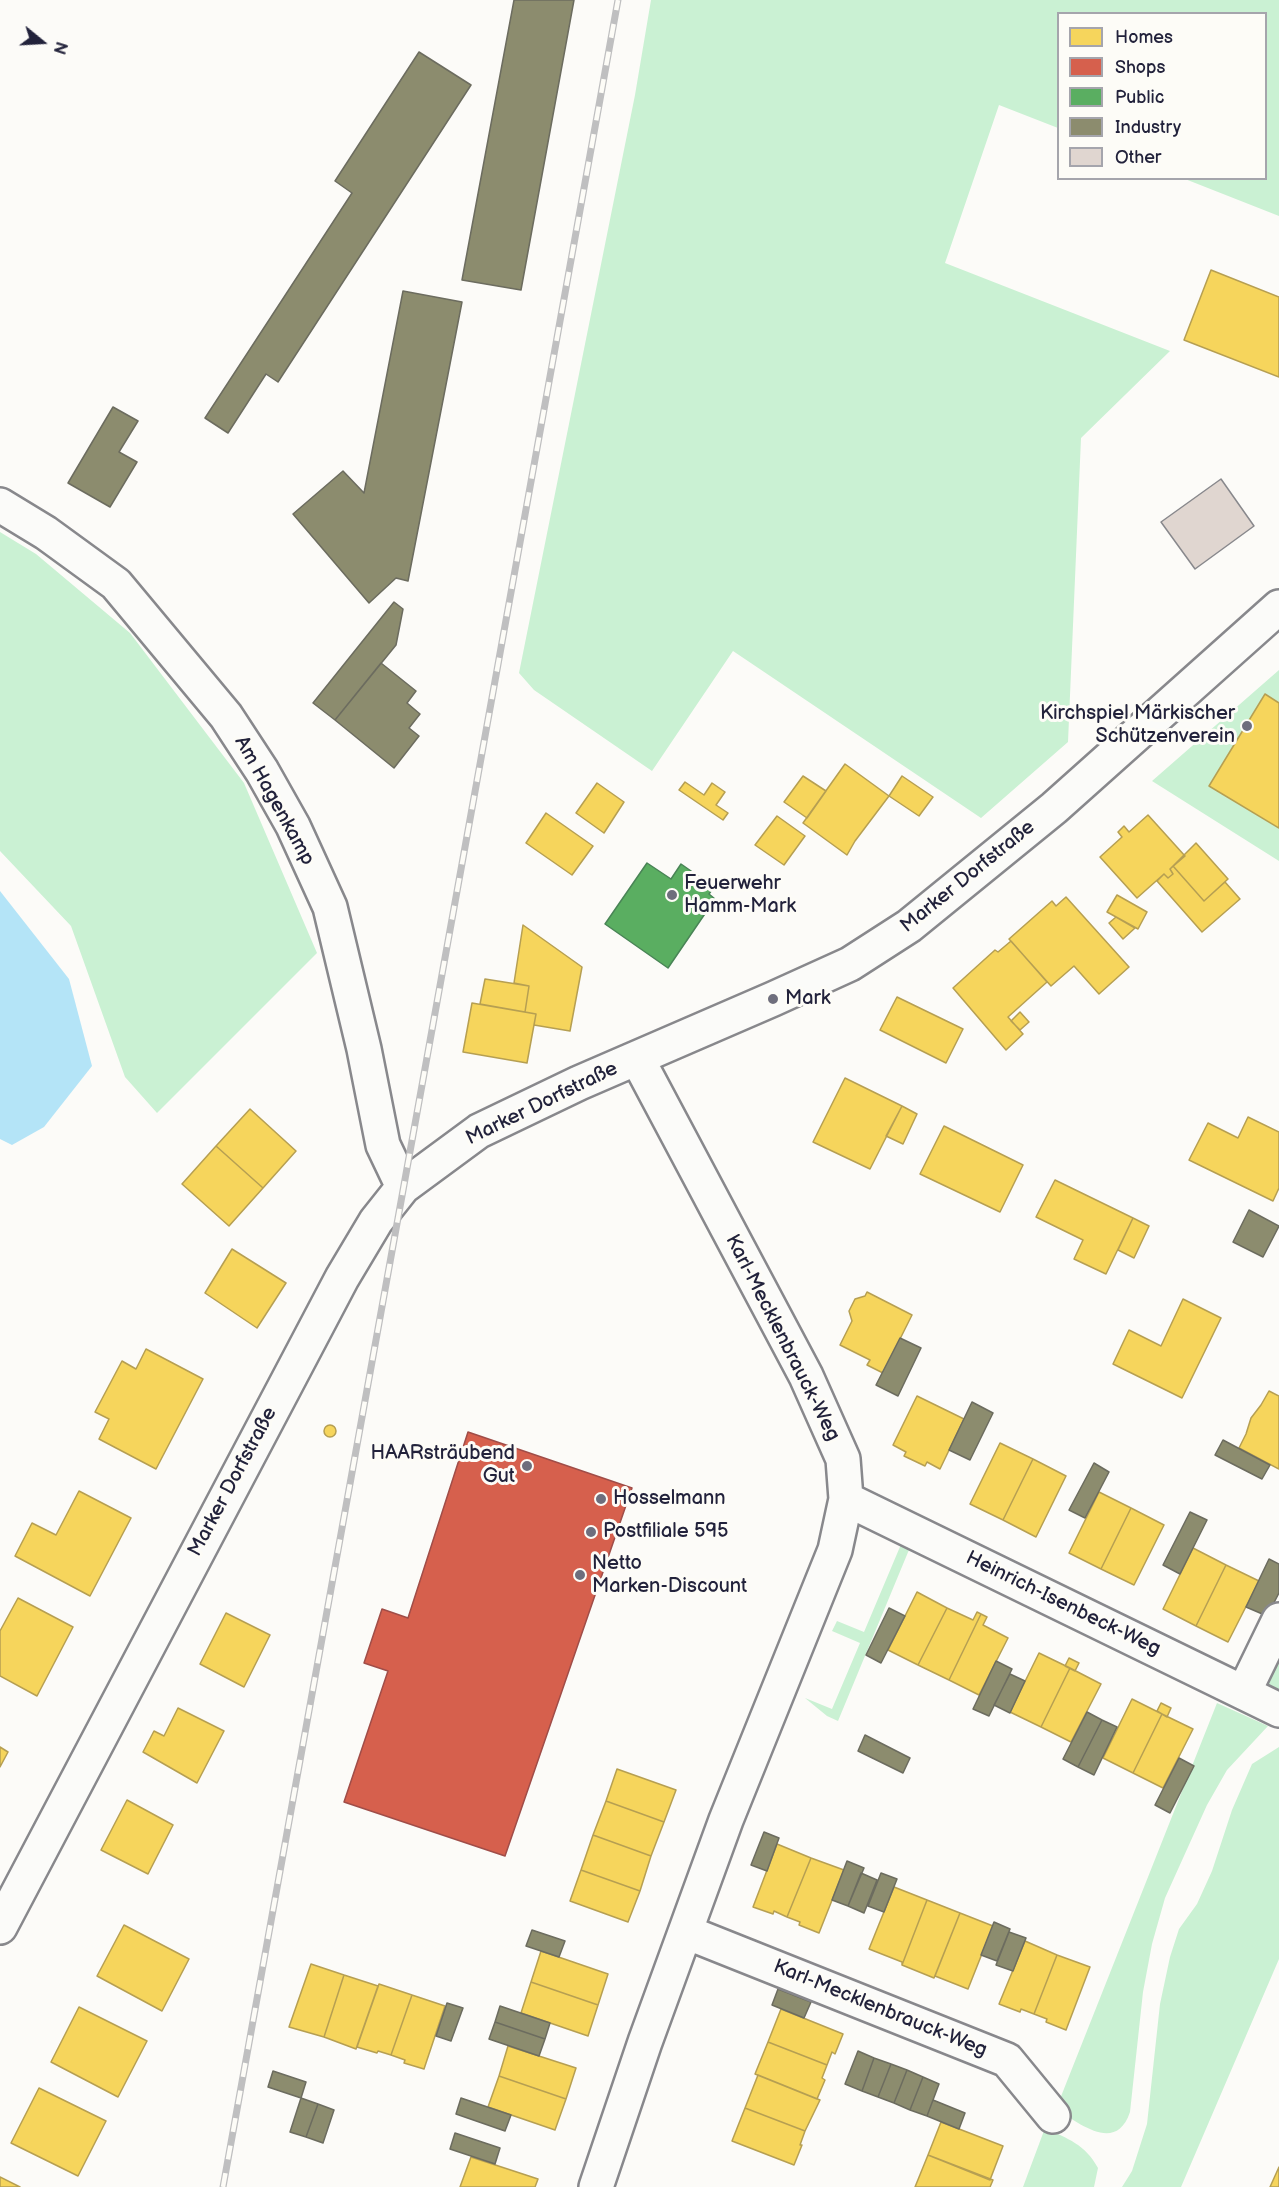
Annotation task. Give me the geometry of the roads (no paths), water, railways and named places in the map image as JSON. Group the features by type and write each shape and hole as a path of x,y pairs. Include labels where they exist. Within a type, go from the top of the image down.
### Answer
{"street":[{"name":"Am Hagenkamp","path":"0,505 46,533 116,584 226,716 262,771 293,826 330,907 364,1049 383,1144 403,1186"},
{"name":"Marker Dorfstraße","path":"0,1927 342,1278 376,1221 403,1186 479,1131 579,1083 850,964 909,926 1054,808 1279,607"},
{"name":"Karl-Mecklenbrauck-Weg","path":"596,2187 645,2042 726,1820 835,1550 846,1499 843,1459 806,1376 637,1058"},
{"name":"Heinrich-Isenbeck-Weg","path":"846,1499 1279,1710"},
{"path":"1244,1692 1279,1620"},
{"name":"Karl-Mecklenbrauck-Weg","path":"686,1932 1007,2060 1053,2116"}],"water":[{"path":"0,891 69,979 92,1066 44,1127 12,1145 0,1139"}],"railway":[{"path":"223,2187 618,0"}],"place":[{"name":"Kirchspiel Märkischer Schützenverein","path":"1247,726"},
{"name":"Feuerwehr Hamm-Mark","path":"672,895"},
{"name":"Mark","path":"773,999"},
{"name":"HAARsträubend Gut","path":"527,1466"},
{"name":"Hosselmann","path":"601,1499"},
{"name":"Postfiliale 595","path":"591,1532"},
{"name":"Netto Marken-Discount","path":"580,1575"}]}
